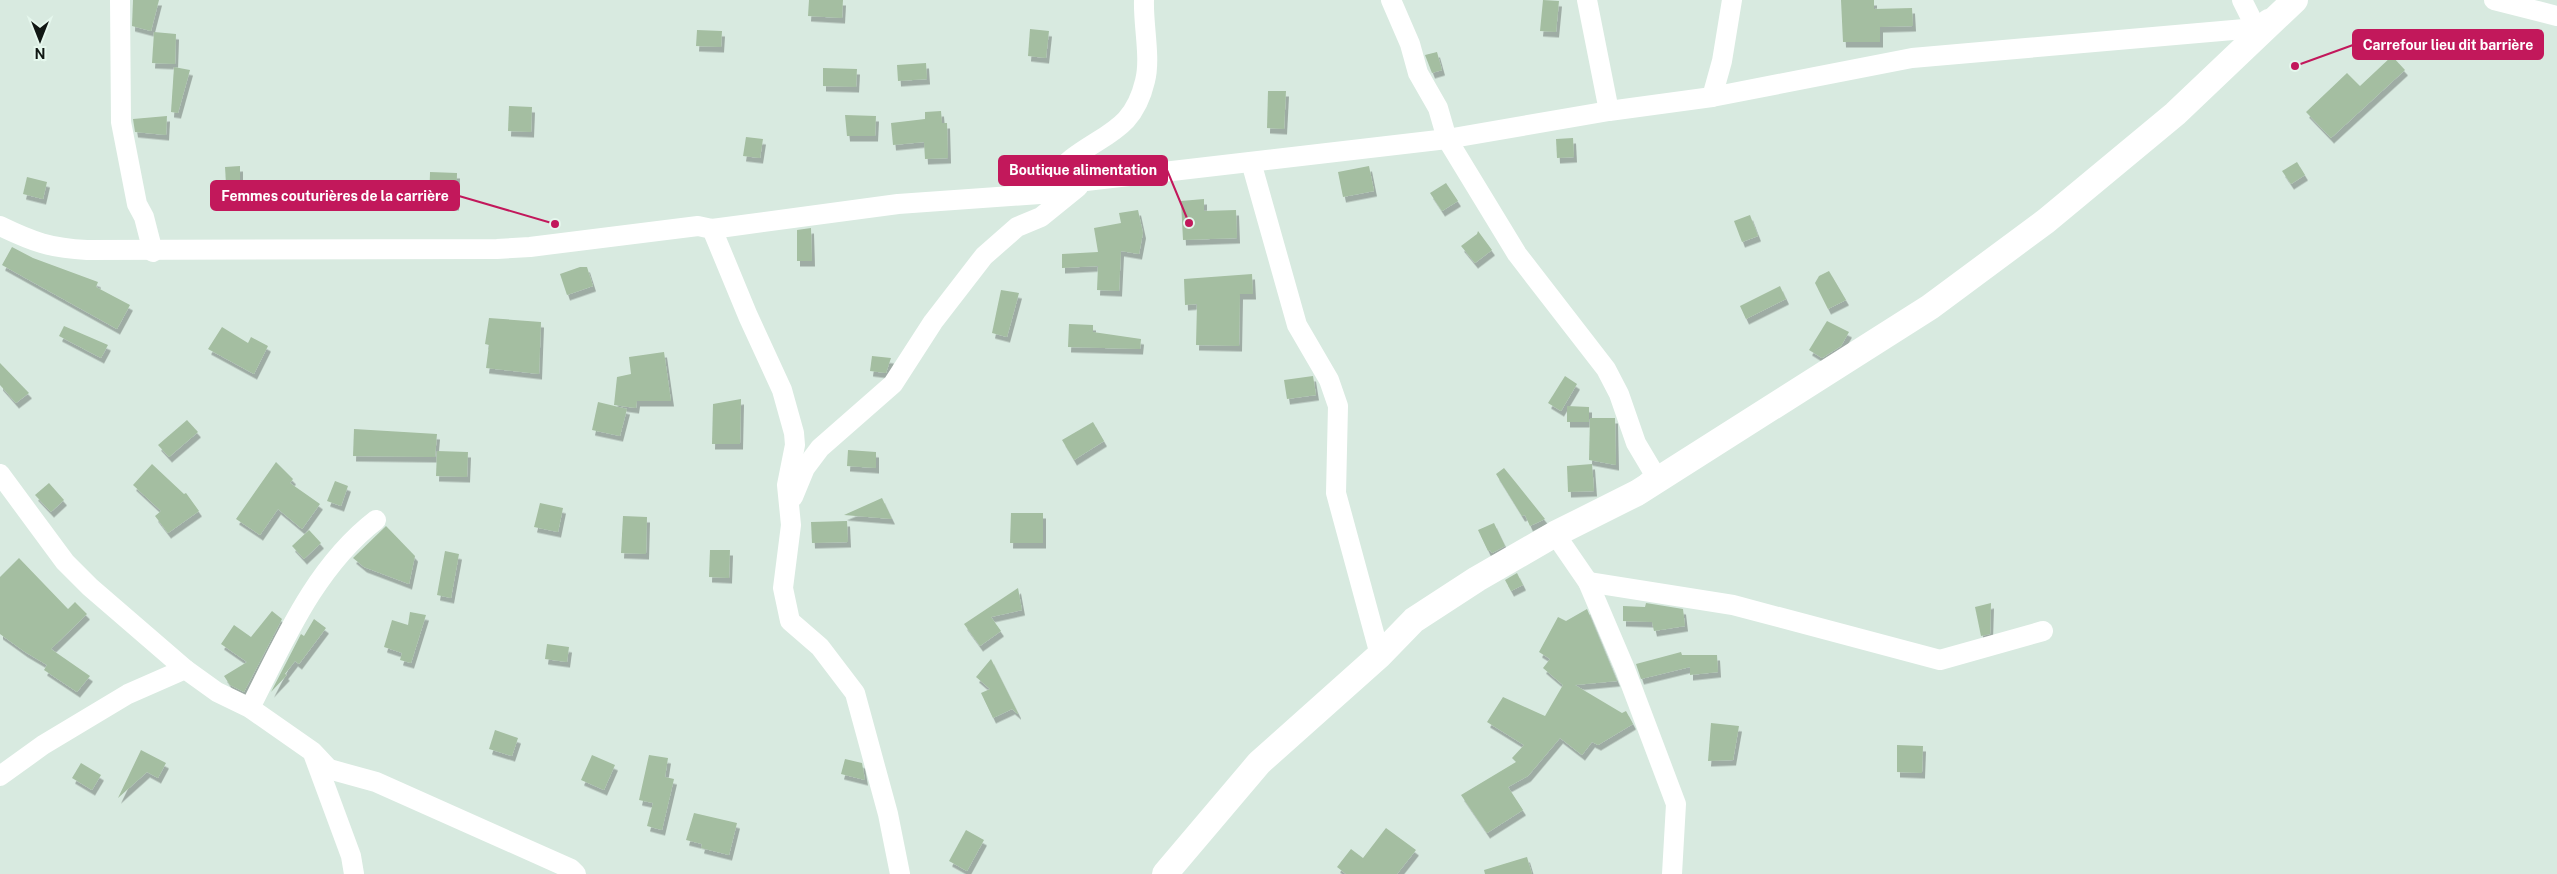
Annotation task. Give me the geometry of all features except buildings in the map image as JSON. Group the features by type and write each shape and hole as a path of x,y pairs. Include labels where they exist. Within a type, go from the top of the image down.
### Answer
{"main road":[{"path":"1165,874 1258,763 1380,654 1414,620 1477,579 1555,534 1637,493 1930,307 2046,221 2174,114 2295,0"}],"street":[{"path":"120,0 121,122 137,204 144,217 153,252"},
{"path":"1040,194 1073,158 1119,128 1127,119 1138,100 1146,80 1144,0"},
{"path":"1391,0 1410,44 1418,73 1438,108 1446,139 1517,254 1606,369 1618,394 1636,443 1655,475 1637,493"},
{"path":"1587,0 1609,111"},
{"path":"1712,98 1722,62 1732,0"},
{"path":"2242,0 2256,28"},
{"path":"0,226 36,243 60,249 153,252 497,249 530,247 698,226 712,229 898,204 1040,194 1086,181 1446,139 1609,111 1712,98 1912,58 2256,28 2295,0"},
{"path":"2494,0 2557,16"},
{"path":"1255,162 1298,325 1329,380 1338,406 1339,428 1336,493 1380,654"},
{"path":"789,508 805,468 830,438 893,384 933,322 984,256 998,241 1017,226 1041,217 1086,181"},
{"path":"712,229 748,316 782,390 794,433 795,444 787,485 791,525 783,588 790,621 820,647 855,693 888,814 900,874"},
{"path":"0,474 72,568 90,587 184,669 217,692 250,708 312,752 329,769 376,782 571,869 576,874"},
{"path":"250,708 298,614 339,552 376,520"},
{"path":"1555,534 1588,582 1625,669 1676,804 1672,874"},
{"path":"1588,582 1734,605 1940,660 2043,631"},
{"path":"0,776 44,745 128,694 184,669"},
{"path":"312,752 352,856 354,874"}],"place":[{"name":"Carrefour lieu dit barrière","path":"2295,66"},
{"name":"Boutique alimentation","path":"1189,223"},
{"name":"Femmes couturières de la carrière","path":"555,224"}]}
